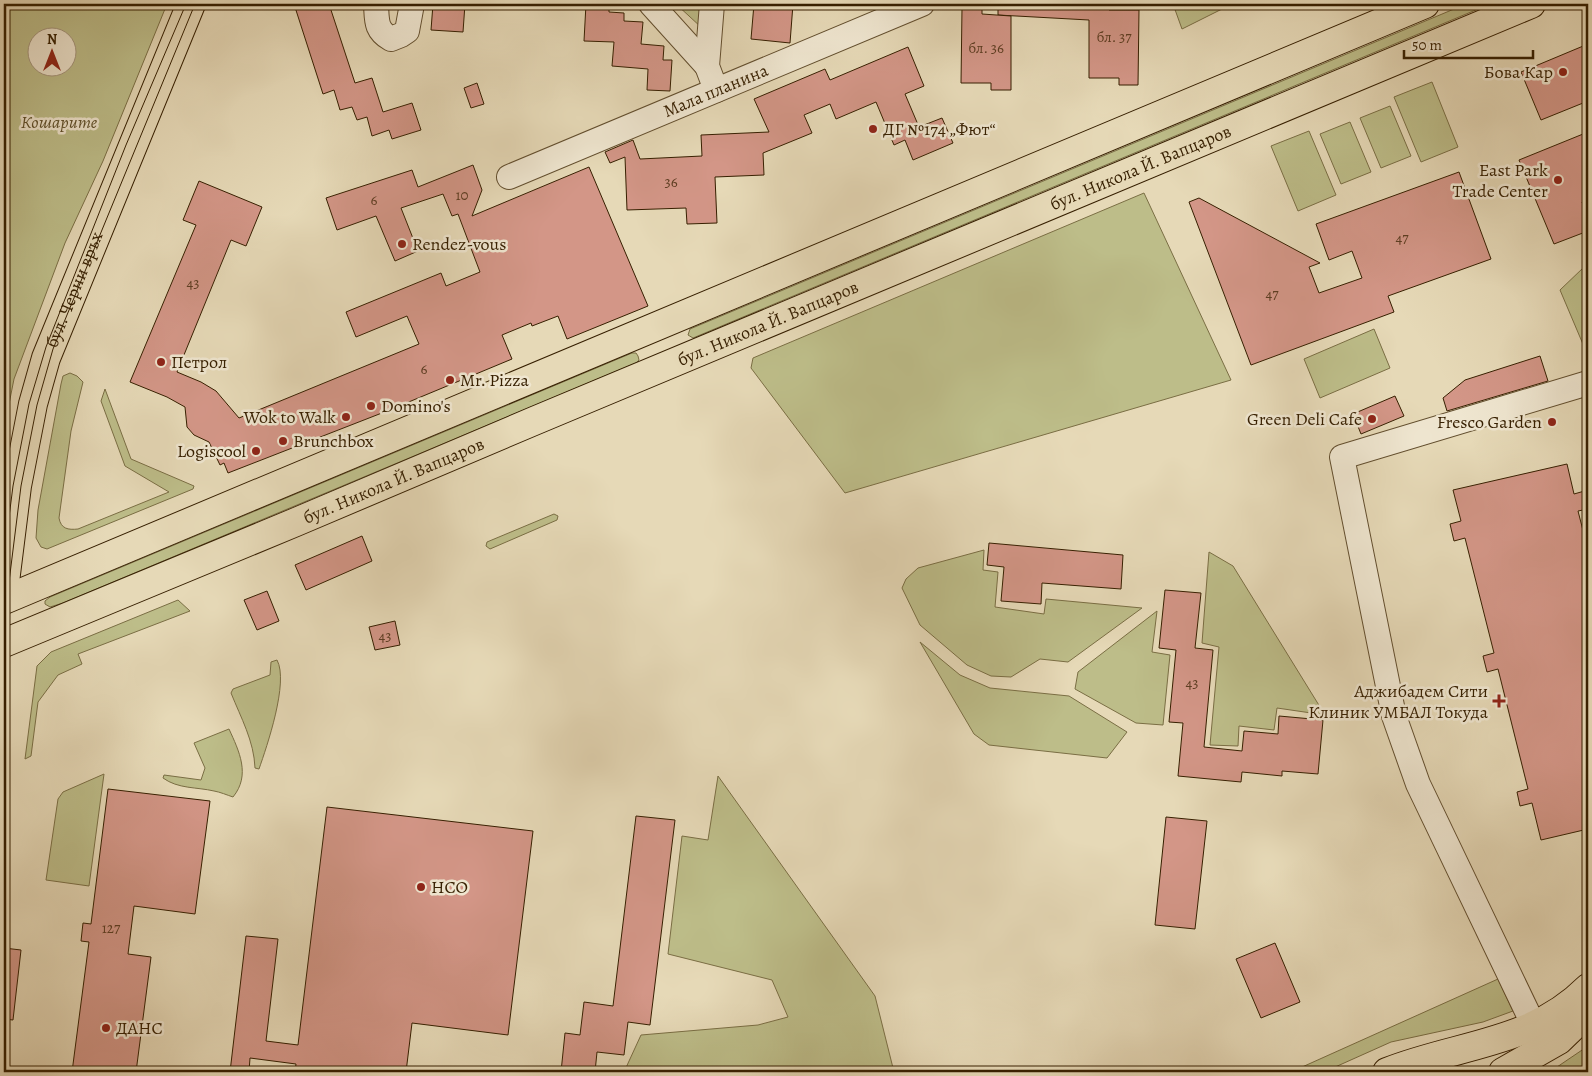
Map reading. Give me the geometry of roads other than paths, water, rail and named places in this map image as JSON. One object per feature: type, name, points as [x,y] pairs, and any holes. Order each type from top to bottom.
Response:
[{"type":"main road","name":"бул. Черни връх","points":[[4,590],[17,486],[33,404],[48,353],[191,4]]},
{"type":"main road","points":[[4,600],[1425,4]]},
{"type":"main road","name":"бул. Никола Й. Вапцаров","points":[[4,643],[1531,4]]},
{"type":"main road","points":[[657,327],[673,364]]},
{"type":"main road","points":[[1387,1072],[1410,1063],[1508,1037],[1534,1026],[1568,1005],[1588,988]]},
{"type":"main road","points":[[1503,1072],[1559,1040],[1588,1012]]},
{"type":"main road","points":[[1470,1048],[1479,1049],[1487,1053],[1492,1061],[1491,1072]]},
{"type":"street","points":[[376,4],[377,24],[382,34],[391,39],[407,31],[412,4]]},
{"type":"street","points":[[651,4],[708,66]]},
{"type":"street","points":[[712,4],[708,66],[716,90]]},
{"type":"street","name":"Мала планина","points":[[509,177],[922,4]]},
{"type":"street","points":[[1534,1026],[1418,784],[1394,716],[1342,458],[1579,386]]},
{"type":"tram line","points":[[4,556],[13,486],[29,404],[46,347],[126,145],[186,4]]},
{"type":"tram line","points":[[4,622],[21,486],[37,405],[53,349],[195,4]]},
{"type":"place","name":"Бова Кар","points":[[1563,72]]},
{"type":"place","name":"ДГ №174 „Фют“","points":[[873,129]]},
{"type":"place","name":"East Park Trade Center","points":[[1558,180]]},
{"type":"place","name":"Rendez-vous","points":[[402,244]]},
{"type":"place","name":"Петрол","points":[[161,362]]},
{"type":"place","name":"Mr. Pizza","points":[[450,380]]},
{"type":"place","name":"Domino's","points":[[371,406]]},
{"type":"place","name":"Wok to Walk","points":[[346,417]]},
{"type":"place","name":"Green Deli Cafe","points":[[1372,419]]},
{"type":"place","name":"Fresco Garden","points":[[1552,422]]},
{"type":"place","name":"Brunchbox","points":[[283,441]]},
{"type":"place","name":"Logiscool","points":[[256,451]]},
{"type":"place","name":"Аджибадем Сити Клиник УМБАЛ Токуда","points":[[1499,701]]},
{"type":"place","name":"НСО","points":[[421,887]]},
{"type":"place","name":"ДАНС","points":[[106,1028]]},
{"type":"park label","name":"Кошарите","points":[[59,122]]}]
